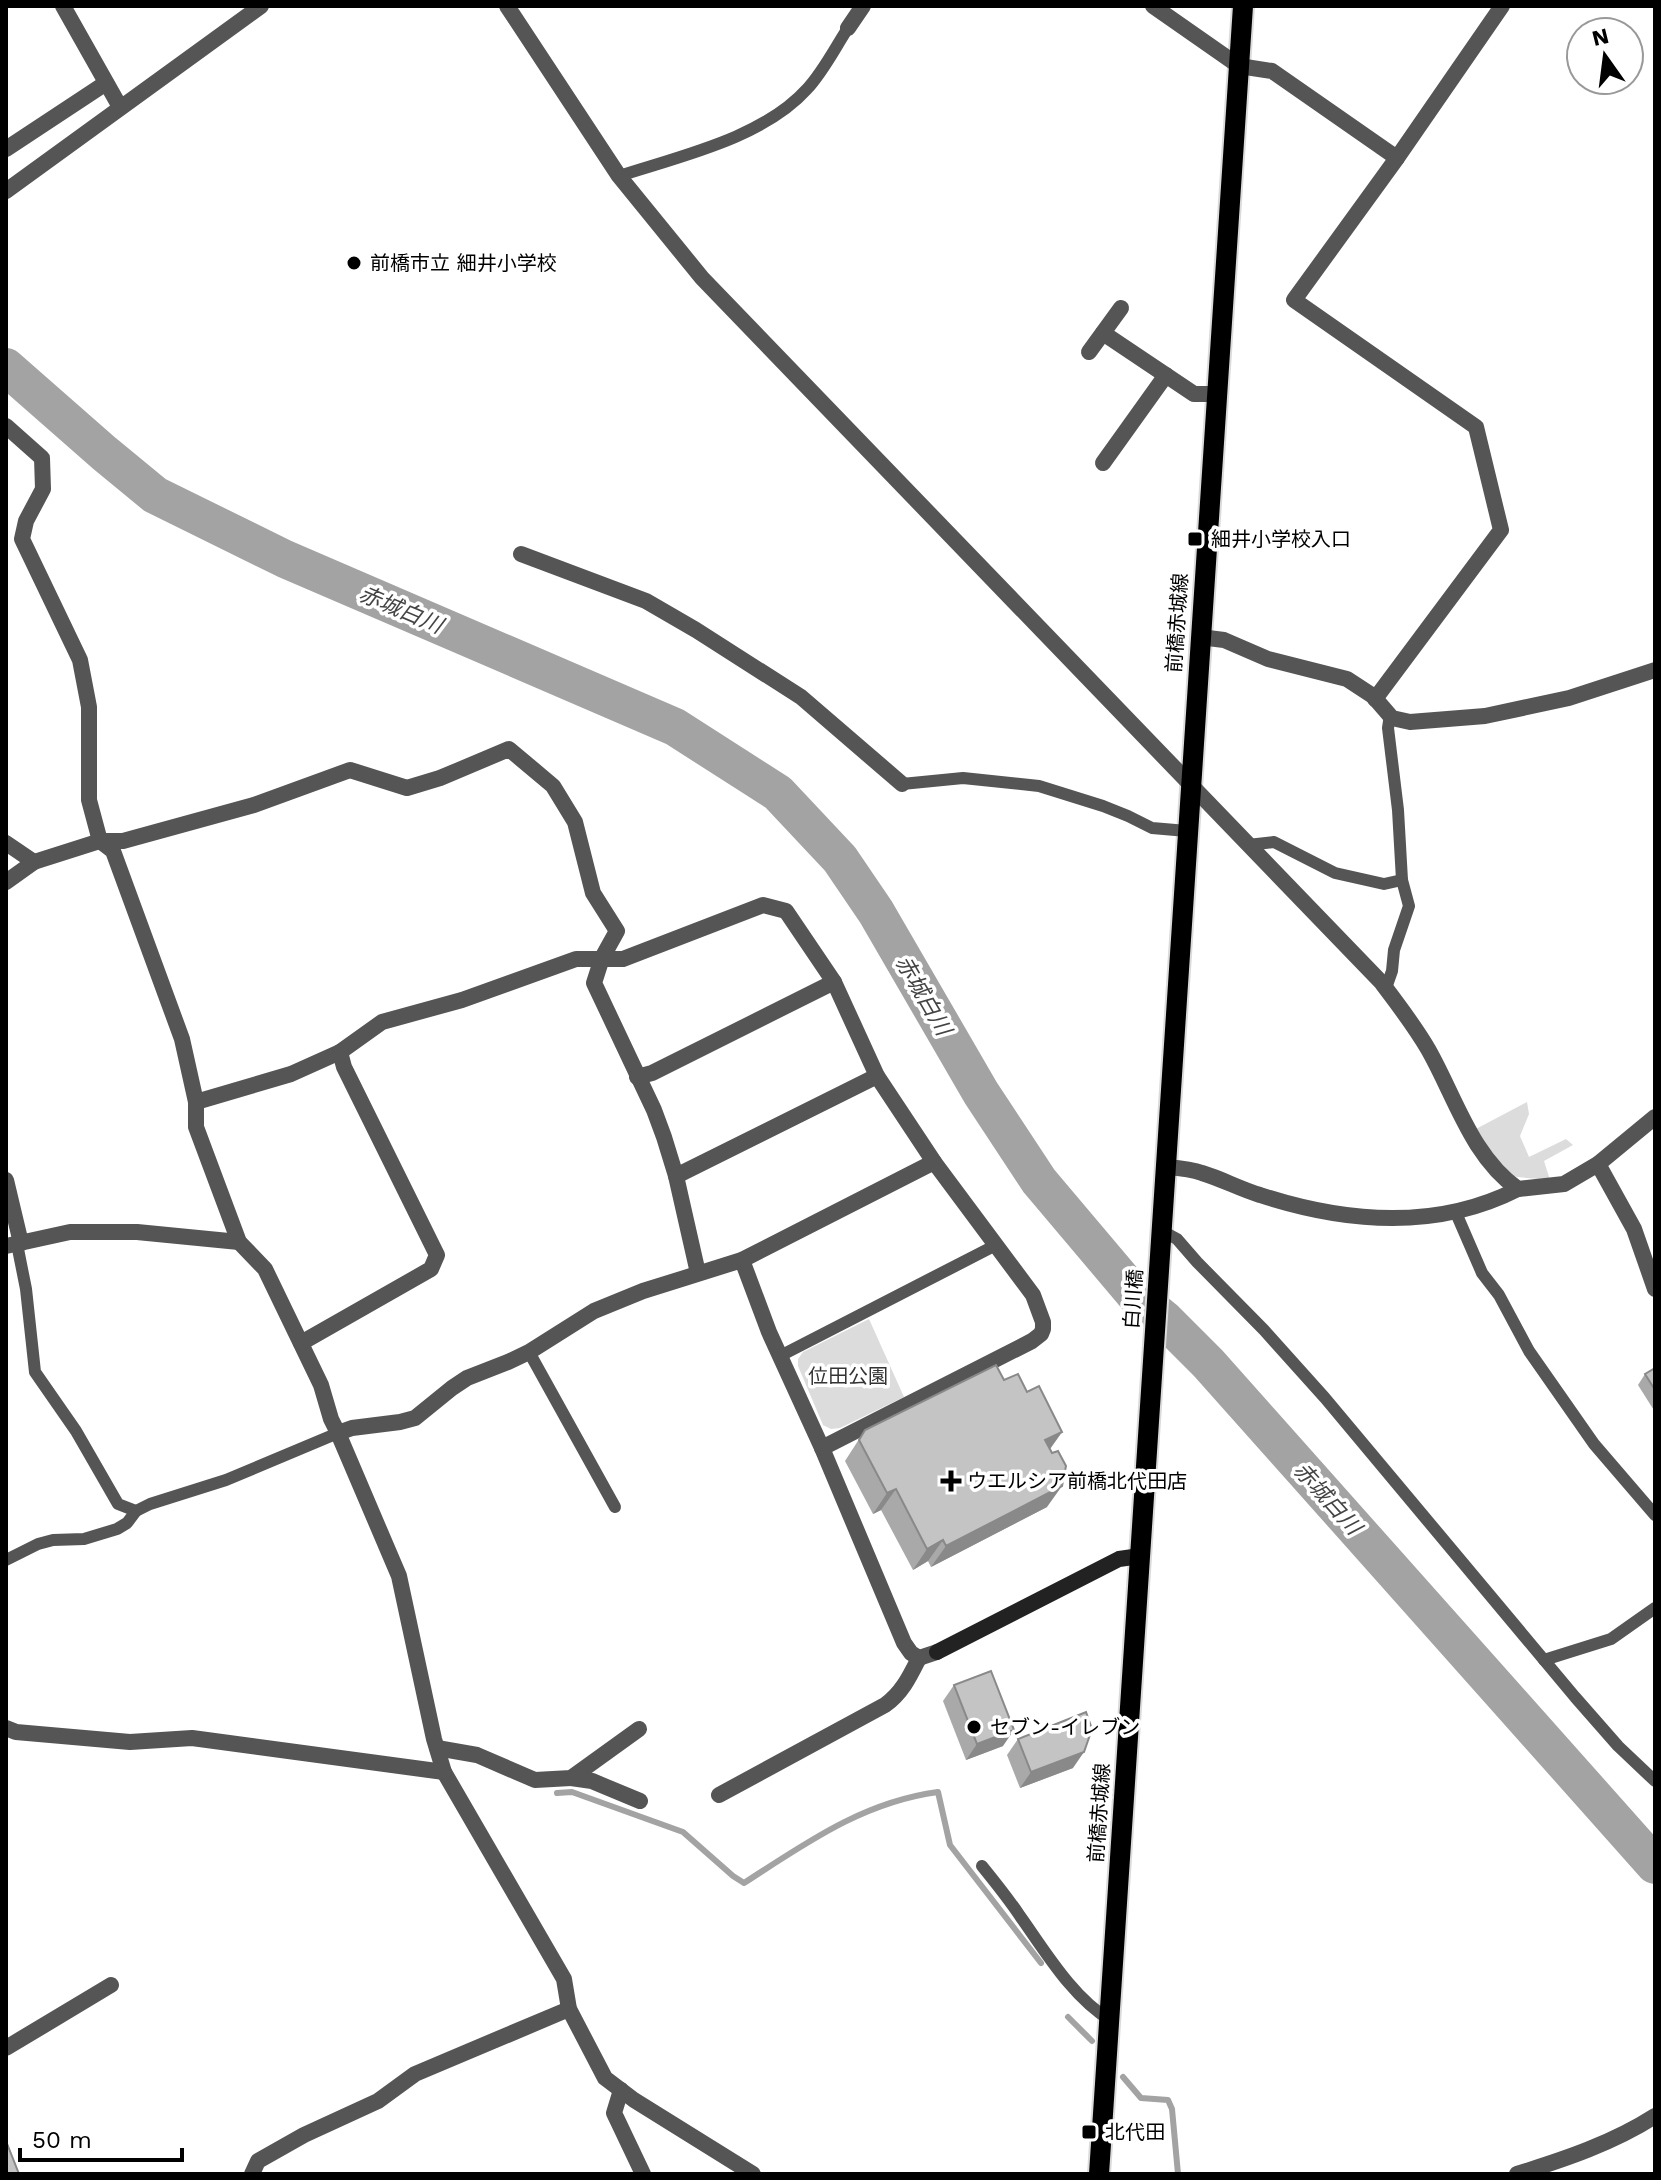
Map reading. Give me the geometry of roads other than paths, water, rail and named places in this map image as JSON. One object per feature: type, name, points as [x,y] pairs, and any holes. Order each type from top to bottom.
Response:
[{"type":"main road","name":"前橋赤城線","points":[[1162,1237],[1243,6]]},
{"type":"main road","name":"白川橋","points":[[1153,1359],[1162,1237]]},
{"type":"main road","name":"前橋赤城線","points":[[1099,2174],[1153,1359]]},
{"type":"street","points":[[63,6],[120,107]]},
{"type":"street","points":[[6,191],[261,6]]},
{"type":"street","points":[[507,6],[619,176],[702,278],[1386,988],[1427,1048],[1464,1124],[1504,1179],[1518,1189]]},
{"type":"street","points":[[848,28],[863,6]]},
{"type":"street","points":[[1153,6],[1239,66],[1272,71],[1397,158]]},
{"type":"street","points":[[1375,699],[1501,530],[1476,427],[1294,300],[1502,6]]},
{"type":"street","points":[[6,149],[106,83]]},
{"type":"street","points":[[1089,352],[1121,308]]},
{"type":"street","points":[[1103,333],[1194,394],[1217,394]]},
{"type":"street","points":[[1103,463],[1166,375]]},
{"type":"street","points":[[6,426],[42,458],[43,489],[26,521],[22,539],[80,660],[89,707],[89,800],[100,841],[113,851],[172,1010],[196,1102],[196,1127],[239,1242],[265,1269],[301,1343],[399,1576],[444,1772],[564,1979],[569,2009],[605,2078],[753,2174]]},
{"type":"street","points":[[6,531],[24,529]]},
{"type":"street","points":[[521,554],[646,601],[696,630],[801,697],[902,784]]},
{"type":"street","points":[[1200,637],[1224,640],[1268,659],[1347,679],[1375,699],[1392,718],[1410,722],[1485,716],[1569,698],[1655,670]]},
{"type":"street","points":[[6,882],[34,862],[100,841],[123,841],[254,805],[350,770],[407,788],[440,778],[509,749],[553,786],[575,822],[593,893],[617,931],[602,958],[594,983],[654,1110],[676,1176],[698,1273]]},
{"type":"street","points":[[6,843],[34,862]]},
{"type":"street","points":[[196,1102],[291,1074],[340,1052],[382,1022],[462,1000],[576,959],[623,959],[763,905],[786,911],[834,982],[877,1076],[934,1162],[1033,1295],[1043,1322],[1041,1334],[1032,1341],[822,1448]]},
{"type":"street","points":[[637,1077],[652,1073],[834,982]]},
{"type":"street","points":[[301,1343],[431,1269],[437,1255],[344,1067],[340,1052]]},
{"type":"street","points":[[676,1176],[877,1076]]},
{"type":"street","points":[[1166,1167],[1199,1171],[1260,1195],[1311,1209],[1358,1218],[1411,1218],[1456,1213],[1518,1189],[1564,1184],[1598,1164],[1655,1117]]},
{"type":"street","points":[[338,1433],[415,1418],[467,1378],[529,1352],[594,1311],[620,1299],[742,1260],[934,1162]]},
{"type":"street","points":[[1598,1164],[1634,1229],[1655,1289]]},
{"type":"street","points":[[6,1180],[15,1244],[70,1232],[137,1232],[239,1242]]},
{"type":"street","points":[[742,1260],[769,1332],[822,1448],[904,1643],[919,1658]]},
{"type":"street","points":[[719,1795],[885,1705],[900,1692],[919,1658],[937,1652],[1119,1559],[1140,1556]]},
{"type":"street","points":[[6,1728],[16,1732],[130,1742],[192,1738],[444,1772]]},
{"type":"street","points":[[571,1778],[639,1729]]},
{"type":"street","points":[[437,1748],[477,1755],[535,1780],[571,1778],[592,1781],[640,1801]]},
{"type":"street","points":[[6,2048],[111,1985]]},
{"type":"street","points":[[252,2174],[258,2161],[304,2135],[378,2101],[415,2074],[569,2009]]},
{"type":"street","points":[[621,2090],[614,2113],[643,2174]]},
{"type":"street","points":[[1517,2174],[1626,2135],[1655,2116]]},
{"type":"lane","points":[[619,176],[744,134],[779,115],[808,89],[848,28]]},
{"type":"lane","points":[[1386,988],[1394,950],[1409,906],[1402,880],[1398,810],[1388,728],[1390,715]]},
{"type":"lane","points":[[902,784],[963,778],[1039,786],[1103,806],[1152,828],[1187,831]]},
{"type":"lane","points":[[1248,845],[1274,842],[1335,873],[1384,884],[1402,880]]},
{"type":"lane","points":[[1456,1213],[1482,1273],[1499,1295],[1529,1351],[1594,1444],[1655,1515]]},
{"type":"lane","points":[[1162,1237],[1177,1239],[1264,1330],[1428,1519],[1618,1746],[1655,1781]]},
{"type":"lane","points":[[15,1244],[26,1289],[35,1372],[76,1431],[118,1504],[136,1511]]},
{"type":"lane","points":[[780,1356],[996,1245]]},
{"type":"lane","points":[[529,1352],[615,1507]]},
{"type":"lane","points":[[6,1560],[38,1544],[84,1539],[117,1529],[127,1523],[136,1511],[150,1504],[226,1480],[338,1433]]},
{"type":"lane","points":[[1544,1660],[1611,1639],[1655,1608]]},
{"type":"lane","points":[[982,1866],[1045,1954],[1095,2011],[1110,2020]]},
{"type":"waterway","name":"赤城白川","points":[[6,367],[155,495],[285,559],[675,727],[778,793],[840,859],[876,912],[981,1093],[1039,1181],[1137,1297],[1208,1363],[1655,1865]]},
{"type":"waterway","points":[[557,1793],[572,1792],[683,1832],[744,1883],[836,1826],[885,1805],[938,1792],[950,1845],[1041,1963]]},
{"type":"waterway","points":[[1068,2017],[1092,2041]]},
{"type":"waterway","points":[[1123,2077],[1141,2098],[1168,2100],[1172,2109],[1178,2174]]},
{"type":"place","name":"前橋市立 細井小学校","points":[[354,263]]},
{"type":"place","name":"細井小学校入口","points":[[1195,539]]},
{"type":"place","name":"ウエルシア前橋北代田店","points":[[951,1481]]},
{"type":"place","name":"セブン-イレブン","points":[[974,1727]]},
{"type":"place","name":"北代田","points":[[1089,2132]]},
{"type":"park label","name":"位田公園","points":[[848,1376]]}]
